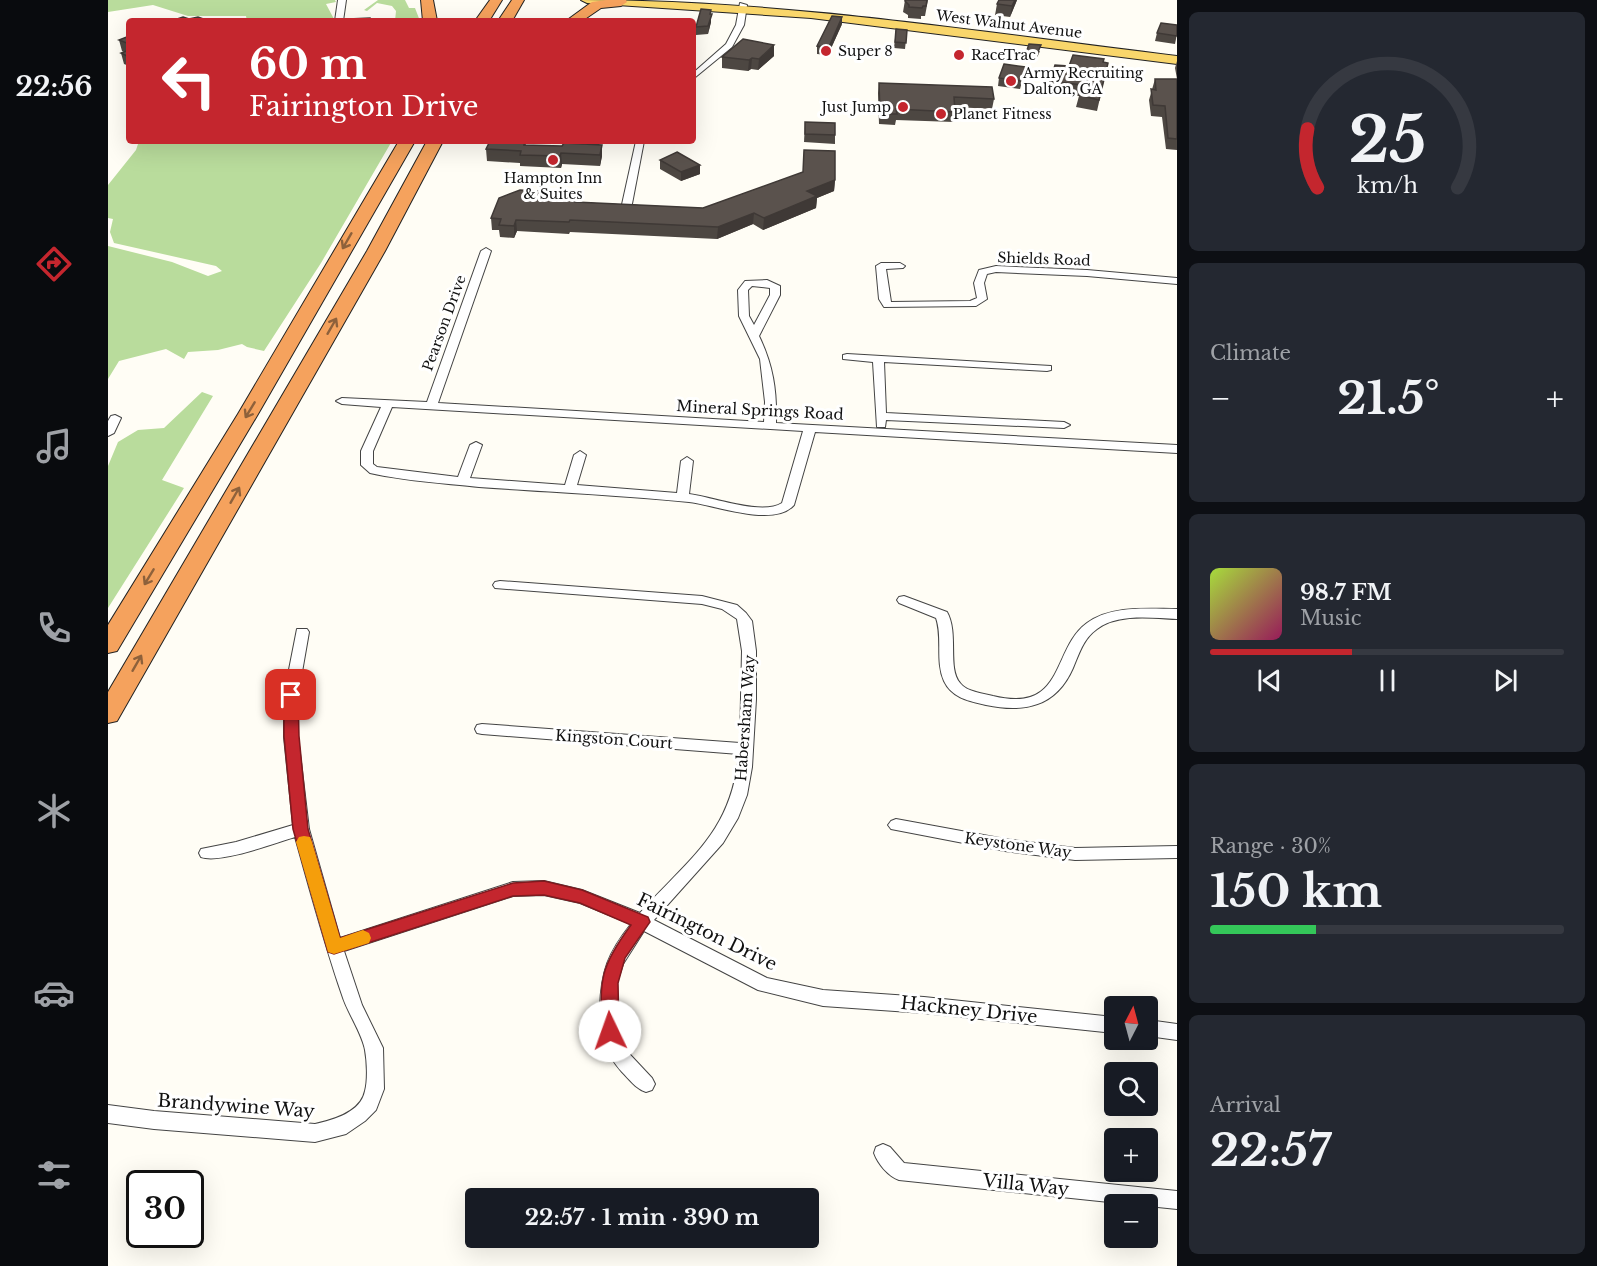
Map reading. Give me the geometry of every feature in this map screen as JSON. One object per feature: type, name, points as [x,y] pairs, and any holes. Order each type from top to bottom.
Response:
[{"type":"highway","points":[[427,0],[430,18]]},
{"type":"highway","points":[[484,18],[496,0]]},
{"type":"highway","points":[[507,18],[518,0]]},
{"type":"highway","points":[[576,18],[592,2],[621,2]]},
{"type":"highway","points":[[376,190],[396,144]]},
{"type":"highway","points":[[108,645],[277,366],[376,190],[405,144]]},
{"type":"highway","points":[[108,714],[376,250],[433,144]]},
{"type":"main road","name":"West Walnut Avenue","points":[[663,0],[928,26],[1177,58]]},
{"type":"main road","name":"West Walnut Avenue","points":[[621,2],[742,8]]},
{"type":"street","points":[[339,18],[342,0]]},
{"type":"street","points":[[696,74],[729,45],[740,25],[742,8]]},
{"type":"street","points":[[626,209],[639,144]]},
{"type":"street","name":"Pearson Drive","points":[[431,406],[486,251]]},
{"type":"street","name":"Shields Road","points":[[900,266],[881,266],[884,299],[888,304],[972,304],[982,299],[979,284],[983,272],[996,269],[1087,273],[1177,281]]},
{"type":"street","points":[[753,337],[775,295],[775,286],[767,283],[749,283],[742,290],[744,316],[753,337],[765,359],[771,402],[770,425]]},
{"type":"street","points":[[847,357],[1047,368]]},
{"type":"street","points":[[878,358],[882,432]]},
{"type":"street","name":"Mineral Springs Road","points":[[342,400],[1177,449]]},
{"type":"street","points":[[388,403],[367,451],[367,465],[374,470],[463,480],[682,498],[761,511],[785,510],[792,496],[810,428]]},
{"type":"street","points":[[881,416],[1064,425]]},
{"type":"street","points":[[108,433],[115,418]]},
{"type":"street","points":[[1016,423],[1017,440]]},
{"type":"street","points":[[463,480],[476,445]]},
{"type":"street","points":[[570,489],[580,455]]},
{"type":"street","points":[[682,498],[687,461]]},
{"type":"street","name":"Habersham Way","points":[[500,585],[702,600],[722,604],[738,612],[745,621],[751,641],[746,749],[743,779],[738,797],[718,839],[642,922],[618,955],[609,983],[612,1043],[619,1056],[645,1084]]},
{"type":"street","points":[[904,600],[932,609],[942,615],[947,632],[948,672],[954,687],[969,695],[998,703],[1019,703],[1037,699],[1052,692],[1077,645],[1090,627],[1111,617],[1177,614]]},
{"type":"street","name":"Brandywine Way","points":[[108,1114],[315,1133],[339,1128],[359,1115],[370,1104],[375,1089],[374,1048],[354,1006],[334,947],[301,829],[291,736],[291,695],[302,632]]},
{"type":"street","name":"Kingston Court","points":[[482,729],[746,749]]},
{"type":"street","name":"Keystone Way","points":[[897,825],[1005,845],[1075,854],[1177,852]]},
{"type":"street","points":[[207,853],[236,848],[301,829]]},
{"type":"street","name":"Fairington Drive","points":[[334,947],[513,889],[544,888],[582,897],[642,922],[764,985],[823,998]]},
{"type":"street","name":"Hackney Drive","points":[[823,998],[924,1005],[1104,1024]]},
{"type":"street","points":[[1158,1029],[1177,1032]]},
{"type":"street","name":"Villa Way","points":[[884,1154],[899,1171],[916,1174],[1177,1200]]},
{"type":"green space","points":[[108,0],[335,0],[336,2],[326,4],[333,18],[188,16],[153,5],[108,12]]},
{"type":"green space","points":[[378,0],[405,0],[409,8],[415,8],[419,18],[395,18],[396,11],[392,6],[377,3],[367,11],[364,10]]},
{"type":"green space","points":[[138,144],[390,144],[321,263],[264,351],[242,344],[218,350],[188,352],[184,359],[166,349],[119,361],[108,379],[108,246],[172,262],[208,276],[222,271],[216,266],[114,243],[110,232],[113,219],[108,218],[108,185],[136,150]]},
{"type":"green space","points":[[202,392],[213,396],[162,480],[184,488],[108,608],[108,466],[118,442],[138,430],[164,428]]},
{"type":"building","points":[[905,0],[927,0],[926,6],[922,8],[909,7]]},
{"type":"building","points":[[999,0],[1015,0],[1012,6],[997,4]]},
{"type":"building","points":[[701,9],[711,10],[710,14],[712,14],[708,26],[696,27]]},
{"type":"building","points":[[832,16],[842,17],[829,47],[817,46]]},
{"type":"building","points":[[1161,23],[1177,25],[1177,36],[1157,33]]},
{"type":"building","points":[[896,29],[907,30],[906,43],[895,42]]},
{"type":"building","points":[[743,39],[774,45],[759,59],[722,57]]},
{"type":"building","points":[[1029,44],[1041,45],[1037,54],[1026,53]]},
{"type":"building","points":[[1073,55],[1104,59],[1103,62],[1108,63],[1099,100],[1079,95],[1082,85],[1050,81],[1055,65],[1069,66]]},
{"type":"building","points":[[1004,64],[1025,67],[1022,81],[999,78]]},
{"type":"building","points":[[1155,79],[1177,79],[1177,139],[1168,138],[1165,106],[1153,105],[1151,89],[1156,90]]},
{"type":"building","points":[[879,83],[992,87],[994,99],[954,97],[955,112],[896,109],[897,114],[880,114]]},
{"type":"building","points":[[805,122],[835,123],[835,135],[805,134]]},
{"type":"building","points":[[488,144],[602,145],[600,155],[561,153],[560,156],[520,155],[521,151],[486,149]]},
{"type":"building","points":[[804,150],[835,151],[835,180],[807,191],[817,196],[764,218],[754,213],[718,227],[570,220],[569,222],[516,220],[514,226],[499,225],[501,219],[491,218],[499,198],[520,190],[559,192],[575,202],[703,208],[803,172]]},
{"type":"building","points":[[677,152],[700,165],[681,172],[660,160]]},
{"type":"slow traffic","points":[[304,842],[334,947],[363,938]]},
{"type":"place","name":"Super 8","points":[[826,51]]},
{"type":"place","name":"RaceTrac","points":[[959,55]]},
{"type":"place","name":"Army Recruiting Dalton, GA","points":[[1011,81]]},
{"type":"place","name":"Just Jump","points":[[903,107]]},
{"type":"place","name":"Planet Fitness","points":[[941,114]]},
{"type":"place","name":"Hampton Inn & Suites","points":[[553,160]]},
{"type":"route","points":[[291,695],[291,736],[301,829],[334,947],[513,889],[544,888],[582,897],[642,922],[618,955],[609,983],[610,1031]]}]
